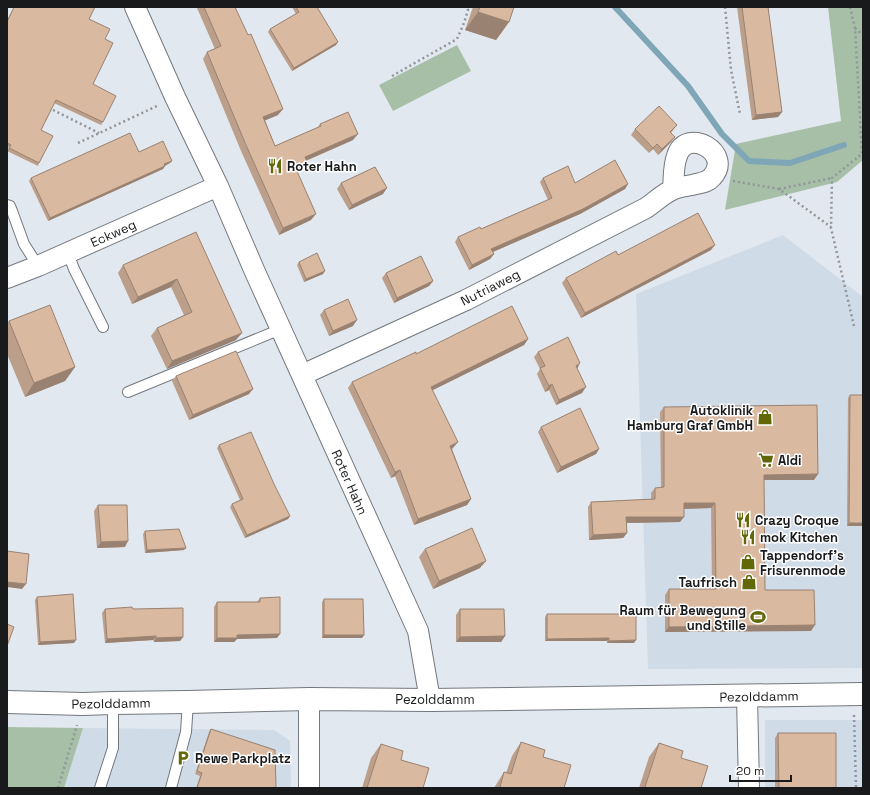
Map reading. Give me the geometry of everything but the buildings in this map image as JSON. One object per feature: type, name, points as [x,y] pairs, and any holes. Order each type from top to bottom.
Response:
[{"type":"street","name":"Roter Hahn","points":[[134,7],[218,186],[418,631],[430,700]]},
{"type":"street","points":[[674,189],[676,156],[683,147],[688,144],[700,143],[711,148],[716,157],[717,163],[712,177]]},
{"type":"street","name":"Nutriaweg","points":[[302,375],[466,300],[646,208],[674,189],[707,181],[712,177]]},
{"type":"street","name":"Eckweg","points":[[7,278],[68,253],[218,186]]},
{"type":"street","name":"Pezolddamm","points":[[7,702],[83,704],[309,699],[430,700],[858,694]]},
{"type":"street","points":[[747,696],[749,788]]},
{"type":"street","points":[[309,699],[309,788]]},
{"type":"lane","points":[[7,205],[10,206],[24,244],[38,266]]},
{"type":"lane","points":[[68,253],[74,269],[103,327]]},
{"type":"lane","points":[[128,392],[281,329]]},
{"type":"lane","points":[[171,788],[186,732],[188,702]]},
{"type":"lane","points":[[100,788],[113,748],[113,703]]},
{"type":"path","points":[[392,76],[457,39],[464,23],[468,10],[467,7]]},
{"type":"path","points":[[725,7],[731,70],[740,114]]},
{"type":"path","points":[[712,177],[779,189],[832,178],[862,153],[856,28],[850,7]]},
{"type":"path","points":[[856,28],[863,35]]},
{"type":"path","points":[[78,143],[175,97]]},
{"type":"path","points":[[54,110],[99,133]]},
{"type":"path","points":[[832,178],[831,228],[854,326]]},
{"type":"path","points":[[779,189],[831,228]]},
{"type":"path","points":[[856,788],[858,694]]},
{"type":"path","points":[[58,788],[83,704]]},
{"type":"shaded area","points":[[783,235],[863,297],[863,668],[648,669],[636,294]]},
{"type":"shaded area","points":[[765,720],[863,720],[863,788],[765,788]]},
{"type":"shaded area","points":[[83,728],[274,730],[290,741],[291,788],[64,788]]},
{"type":"green space","points":[[828,7],[863,7],[863,160],[837,182],[725,210],[736,144],[841,121]]},
{"type":"green space","points":[[457,45],[471,71],[393,111],[379,85]]},
{"type":"green space","points":[[7,727],[83,728],[64,788],[7,788]]},
{"type":"waterway","points":[[615,7],[688,86],[722,134],[749,161],[790,163],[844,145]]},
{"type":"place","name":"Roter Hahn","points":[[275,166]]},
{"type":"place","name":"Autoklinik Hamburg Graf GmbH","points":[[765,417]]},
{"type":"place","name":"Aldi","points":[[766,460]]},
{"type":"place","name":"Crazy Croque","points":[[743,520]]},
{"type":"place","name":"mok Kitchen","points":[[748,537]]},
{"type":"place","name":"Tappendorf’s Frisurenmode","points":[[748,562]]},
{"type":"place","name":"Taufrisch","points":[[749,582]]},
{"type":"place","name":"Raum für Bewegung und Stille","points":[[758,617]]},
{"type":"place","name":"Rewe Parkplatz","points":[[183,758]]}]
